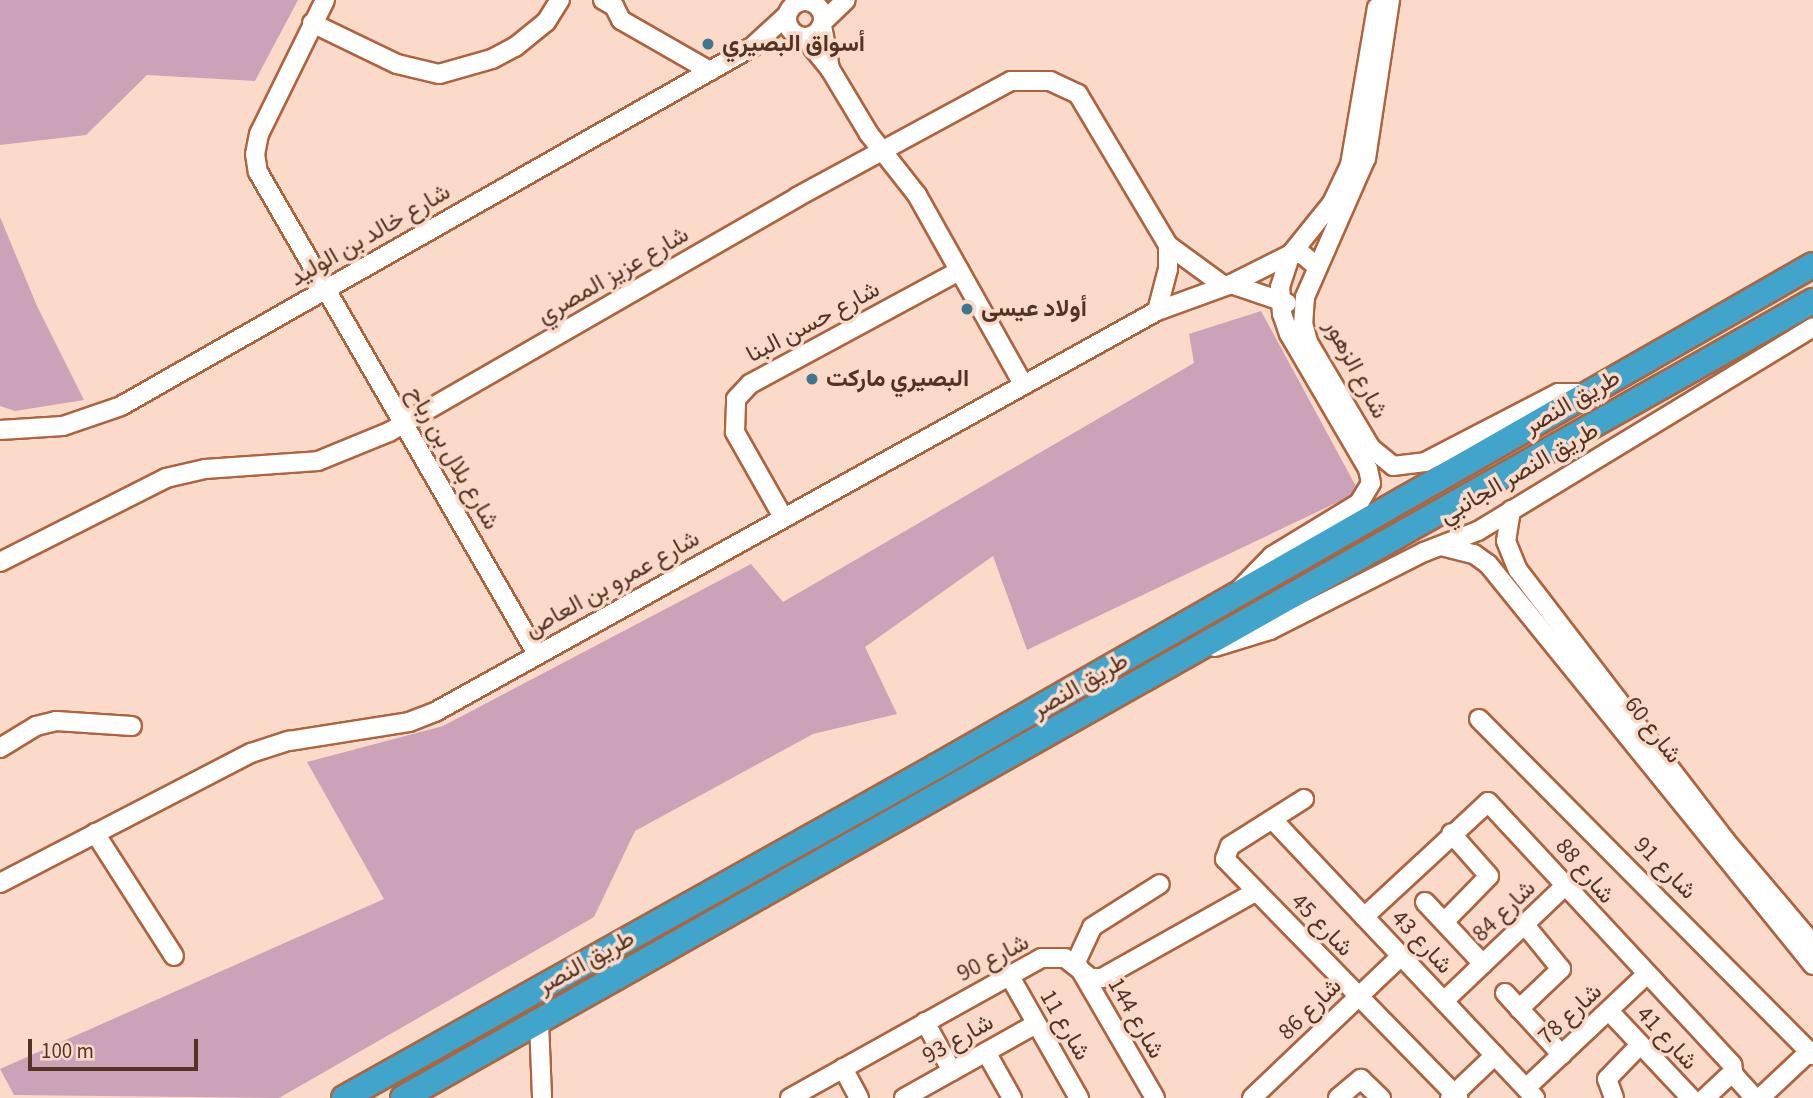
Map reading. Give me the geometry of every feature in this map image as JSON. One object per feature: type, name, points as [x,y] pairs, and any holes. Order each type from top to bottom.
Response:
[{"type":"highway","name":"طريق النصر","points":[[344,1098],[829,826],[1813,265]]},
{"type":"highway","name":"طريق النصر","points":[[403,1098],[1198,652],[1774,336],[1813,302]]},
{"type":"highway","points":[[829,826],[829,844],[842,853]]},
{"type":"highway","points":[[800,842],[813,852],[813,869]]},
{"type":"street","name":"شارع بلال بن رباح","points":[[324,0],[260,134],[255,154],[263,182],[405,422],[537,654]]},
{"type":"street","points":[[312,23],[397,64],[439,74],[492,59],[515,47],[546,22],[560,0]]},
{"type":"street","points":[[603,0],[614,6],[621,20],[710,71]]},
{"type":"street","points":[[823,23],[846,0]]},
{"type":"street","name":"شارع الزهور","points":[[1237,593],[1272,556],[1359,503],[1371,483],[1368,469],[1289,334],[1280,301],[1280,280],[1291,254],[1332,203],[1350,165],[1378,0]]},
{"type":"street","name":"شارع الزهور","points":[[1390,0],[1366,158],[1315,265],[1303,304],[1304,332],[1313,352],[1371,448],[1393,466],[1425,463],[1558,393],[1590,393]]},
{"type":"street","points":[[830,69],[820,7],[800,4],[789,27],[801,36],[830,69],[882,151],[917,195],[1023,384]]},
{"type":"street","name":"شارع خالد بن الوليد","points":[[0,430],[63,426],[121,406],[752,47],[800,4]]},
{"type":"street","name":"شارع خالد بن الوليد","points":[[752,47],[801,36],[823,23]]},
{"type":"street","name":"شارع عزيز المصري","points":[[0,562],[166,478],[205,469],[318,461],[405,422],[882,151],[1011,81],[1063,84],[1091,112],[1168,245],[1228,285]]},
{"type":"street","points":[[1157,311],[1166,279],[1168,245]]},
{"type":"street","points":[[1291,254],[1303,254],[1315,265]]},
{"type":"street","name":"شارع عمرو بن العاص","points":[[0,883],[251,753],[289,741],[409,722],[1157,311],[1228,285],[1291,254]]},
{"type":"street","name":"شارع حسن البنا","points":[[783,517],[734,432],[736,399],[750,384],[959,271]]},
{"type":"street","points":[[1228,285],[1280,301],[1303,304]]},
{"type":"street","name":"طريق النصر الجانبي","points":[[1198,652],[1270,630],[1441,547],[1511,510],[1774,336],[1813,327]]},
{"type":"street","name":"شارع 60","points":[[1511,510],[1506,525],[1510,556],[1567,649]]},
{"type":"street","name":"شارع 60","points":[[1441,547],[1474,554],[1488,564],[1567,649],[1747,876],[1813,965]]},
{"type":"street","name":"شارع 91","points":[[1479,719],[1812,1053]]},
{"type":"street","points":[[0,748],[36,726],[56,721],[132,726]]},
{"type":"street","name":"شارع 45","points":[[1304,799],[1225,852],[1227,863],[1454,1097]]},
{"type":"street","name":"شارع 88","points":[[1364,917],[1488,802],[1566,884],[1570,895],[1731,1065],[1733,1072],[1757,1098]]},
{"type":"street","name":"شارع 43","points":[[1273,820],[1531,1093]]},
{"type":"street","points":[[95,833],[174,956]]},
{"type":"street","points":[[1444,922],[1489,876],[1451,834]]},
{"type":"street","name":"شارع 60","points":[[1747,876],[1813,944]]},
{"type":"street","points":[[1076,962],[1092,927],[1160,884]]},
{"type":"street","name":"شارع 84","points":[[1444,1001],[1566,884]]},
{"type":"street","name":"شارع 90","points":[[790,1098],[1042,958],[1076,962],[1091,978],[1102,978],[1255,892]]},
{"type":"street","points":[[1425,902],[1483,964]]},
{"type":"street","points":[[1520,1009],[1561,969],[1525,925]]},
{"type":"street","name":"شارع 86","points":[[1252,1098],[1401,956]]},
{"type":"street","name":"شارع 144","points":[[1076,962],[1155,1098]]},
{"type":"street","name":"شارع 11","points":[[1009,975],[1079,1098]]},
{"type":"street","name":"شارع 78","points":[[1531,1093],[1562,1055],[1646,975]]},
{"type":"street","points":[[1505,993],[1562,1055]]},
{"type":"street","name":"شارع 41","points":[[1609,1011],[1690,1098]]},
{"type":"street","points":[[539,1022],[542,1098]]},
{"type":"street","points":[[925,1022],[952,1071]]},
{"type":"street","name":"شارع 93","points":[[904,1098],[1036,1024]]},
{"type":"street","points":[[1614,1098],[1607,1079],[1640,1045]]},
{"type":"street","points":[[986,1052],[1010,1097]]},
{"type":"street","points":[[1757,1098],[1812,1053]]},
{"type":"street","points":[[1454,1097],[1495,1055]]},
{"type":"street","points":[[843,1068],[859,1098]]},
{"type":"street","points":[[1705,1098],[1733,1072]]},
{"type":"street","points":[[1338,1098],[1361,1079],[1381,1098]]},
{"type":"shaded area","points":[[0,0],[298,0],[255,81],[147,75],[86,135],[0,145]]},
{"type":"shaded area","points":[[0,217],[37,306],[84,400],[15,411],[0,406]]},
{"type":"shaded area","points":[[1261,311],[1359,492],[1027,650],[993,556],[865,647],[897,714],[813,734],[635,831],[594,917],[279,1098],[14,1095],[0,1069],[384,899],[307,762],[443,726],[751,564],[783,602],[1194,363],[1189,334]]},
{"type":"place","name":"أسواق البصيري","points":[[708,44]]},
{"type":"place","name":"أولاد عيسى","points":[[967,309]]},
{"type":"place","name":"البصيري ماركت","points":[[812,379]]}]
